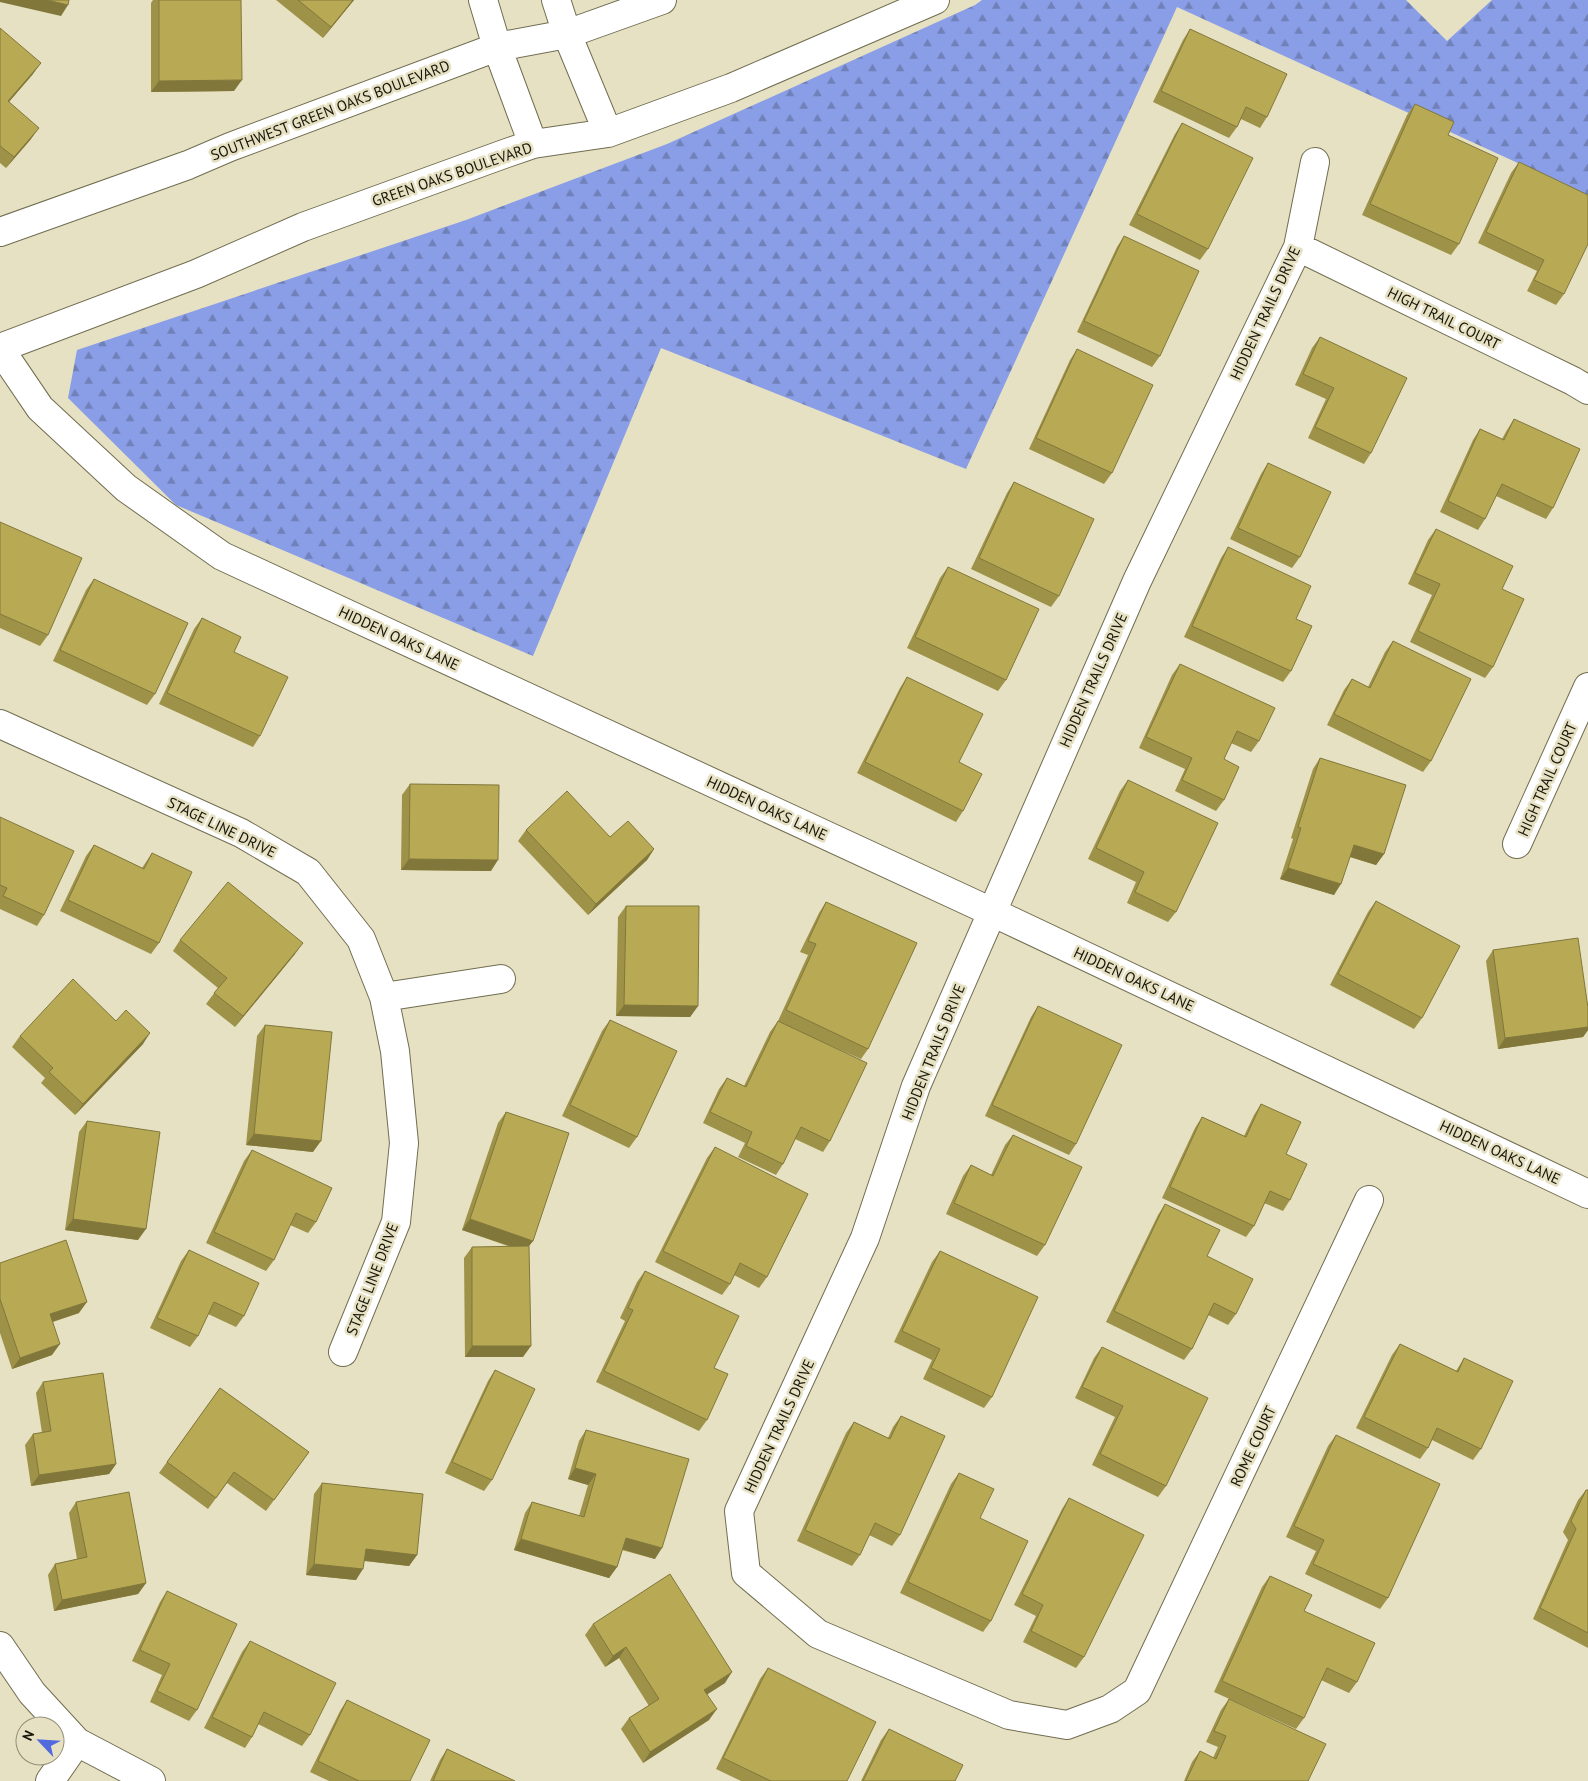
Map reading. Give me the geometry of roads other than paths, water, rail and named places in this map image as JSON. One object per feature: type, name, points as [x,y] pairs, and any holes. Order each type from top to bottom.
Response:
[{"type":"street","points":[[483,0],[497,47],[533,144]]},
{"type":"street","points":[[556,0],[608,134]]},
{"type":"street","name":"SOUTHWEST GREEN OAKS BOULEVARD","points":[[0,232],[188,165],[497,47],[568,34],[662,0]]},
{"type":"street","name":"GREEN OAKS BOULEVARD","points":[[0,349],[196,274],[303,227],[533,144],[608,134],[731,88],[935,0]]},
{"type":"street","name":"HIDDEN TRAILS DRIVE","points":[[1137,1691],[1110,1709],[1067,1725],[1009,1715],[818,1634],[746,1573],[739,1511],[865,1238],[916,1086],[1137,581],[1298,247],[1314,162]]},
{"type":"street","name":"HIGH TRAIL COURT","points":[[1298,247],[1588,390]]},
{"type":"street","name":"HIDDEN OAKS LANE","points":[[0,349],[40,408],[126,488],[222,556],[992,912],[1588,1194]]},
{"type":"street","name":"HIGH TRAIL COURT","points":[[1518,844],[1588,687]]},
{"type":"street","name":"STAGE LINE DRIVE","points":[[0,724],[241,833],[308,872],[361,939],[384,997],[395,1051],[404,1143],[396,1222],[343,1352]]},
{"type":"street","points":[[384,997],[502,979]]},
{"type":"street","name":"ROME COURT","points":[[1137,1691],[1369,1200]]},
{"type":"street","points":[[0,1646],[32,1694],[77,1742],[152,1781]]},
{"type":"street","points":[[50,1781],[77,1742]]}]
